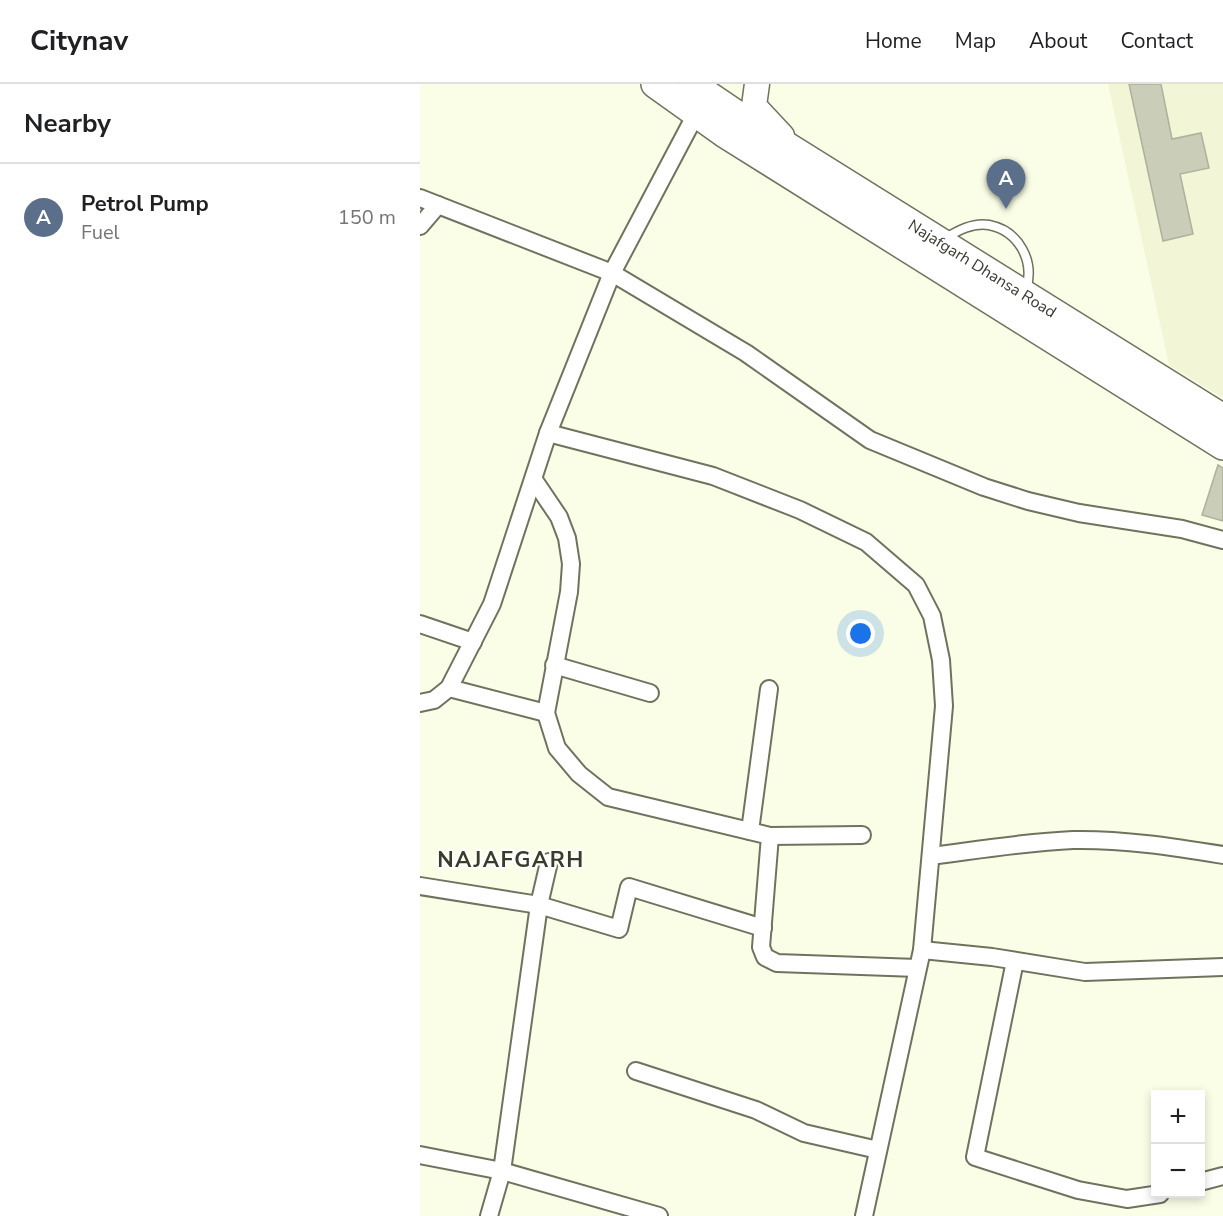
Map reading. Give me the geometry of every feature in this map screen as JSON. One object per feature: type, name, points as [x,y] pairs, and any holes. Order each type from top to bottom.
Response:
[{"type":"main road","points":[[655,84],[702,94],[725,134],[1223,446]]},
{"type":"main road","points":[[757,84],[754,106],[806,158]]},
{"type":"main road","name":"Najafgarh Dhansa Road","points":[[702,94],[941,240],[1223,418]]},
{"type":"street","points":[[420,704],[434,700],[449,688],[492,604],[548,434],[612,273],[702,94]]},
{"type":"street","points":[[420,198],[612,273],[746,353],[870,440],[984,487],[1028,501],[1079,513],[1182,529],[1223,540]]},
{"type":"street","points":[[420,226],[438,206]]},
{"type":"street","points":[[548,434],[713,476],[800,510],[866,542],[916,585],[932,616],[941,660],[944,706],[922,950],[864,1216]]},
{"type":"street","points":[[534,480],[559,517],[567,538],[571,564],[569,592],[546,713],[557,748],[579,774],[608,797],[770,836],[862,835]]},
{"type":"street","points":[[420,624],[473,642]]},
{"type":"street","points":[[554,665],[650,693]]},
{"type":"street","points":[[449,688],[546,713]]},
{"type":"street","points":[[750,831],[769,688]]},
{"type":"street","points":[[770,836],[761,947],[765,957],[777,963],[917,968]]},
{"type":"street","points":[[931,856],[1036,842],[1073,840],[1105,840],[1223,855]]},
{"type":"street","points":[[489,1216],[502,1171],[539,905],[549,862]]},
{"type":"street","points":[[420,886],[539,905],[620,929],[628,887],[763,928]]},
{"type":"street","points":[[922,950],[1085,972],[1223,967]]},
{"type":"street","points":[[1015,961],[975,1157],[1078,1190],[1127,1199],[1151,1195]]},
{"type":"street","points":[[636,1071],[756,1110],[804,1133],[878,1150]]},
{"type":"street","points":[[420,1155],[502,1171],[659,1216]]},
{"type":"street","points":[[1205,1181],[1223,1176]]},
{"type":"lane","points":[[941,240],[962,228],[987,225],[1011,233],[1023,247],[1028,262],[1029,281],[1025,294]]},
{"type":"shaded area","points":[[1108,84],[1223,84],[1223,398],[1169,365]]},
{"type":"building","points":[[1129,84],[1161,84],[1172,139],[1201,133],[1209,168],[1180,174],[1193,234],[1163,241]]},
{"type":"building","points":[[1218,465],[1223,468],[1223,521],[1202,515]]},
{"type":"place","name":"Petrol Pump","points":[[1006,209]]},
{"type":"district","name":"NAJAFGARH","points":[[511,859]]}]
